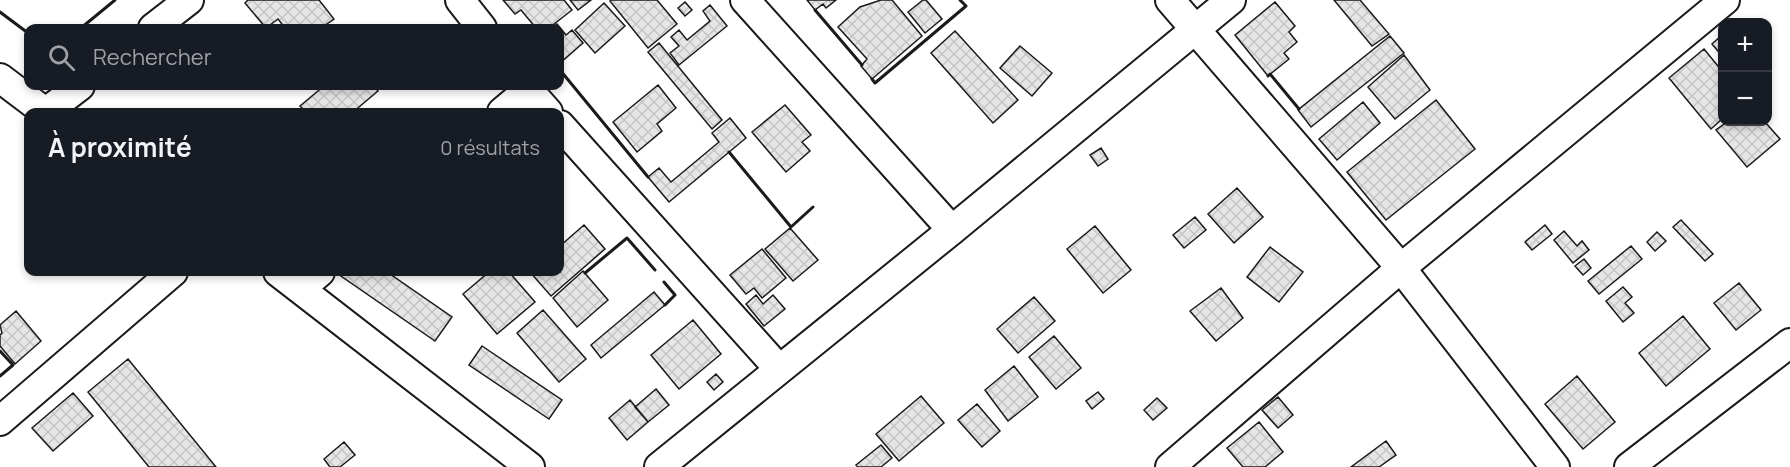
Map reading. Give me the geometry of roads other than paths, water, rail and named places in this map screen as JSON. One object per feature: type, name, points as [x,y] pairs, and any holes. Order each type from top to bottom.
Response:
[{"type":"street","points":[[158,24],[189,0]]},
{"type":"street","points":[[460,0],[479,24]]},
{"type":"street","points":[[745,0],[952,230]]},
{"type":"street","points":[[1170,0],[1401,268],[1555,467]]},
{"type":"street","points":[[659,467],[1231,0]]},
{"type":"street","points":[[1170,467],[1401,268],[1725,0]]},
{"type":"street","points":[[0,78],[41,108]]},
{"type":"street","points":[[51,108],[75,90]]},
{"type":"street","points":[[506,108],[524,90]]},
{"type":"street","points":[[528,90],[544,108]]},
{"type":"street","points":[[564,129],[779,369]]},
{"type":"street","points":[[0,421],[168,276]]},
{"type":"street","points":[[294,276],[310,280],[530,467]]},
{"type":"street","points":[[1629,467],[1790,343]]}]
